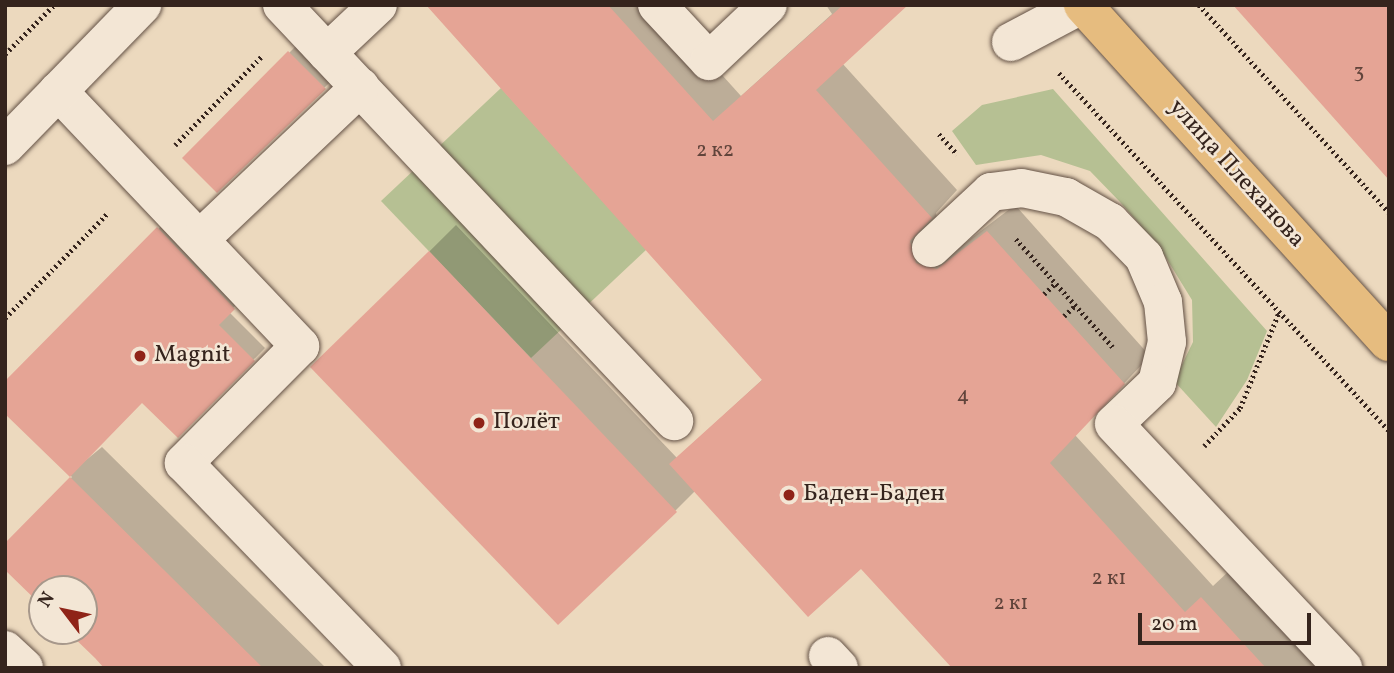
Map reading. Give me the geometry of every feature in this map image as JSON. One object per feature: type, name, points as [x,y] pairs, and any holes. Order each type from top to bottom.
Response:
[{"type":"main road","name":"улица Плеханова","points":[[1082,5],[1389,342]]},
{"type":"street","points":[[8,138],[58,92],[142,5]]},
{"type":"street","points":[[282,5],[674,421]]},
{"type":"street","points":[[327,53],[378,5]]},
{"type":"street","points":[[657,5],[709,61],[768,5]]},
{"type":"street","points":[[1018,39],[1082,5]]},
{"type":"street","points":[[200,239],[360,87]]},
{"type":"street","points":[[58,92],[300,346],[184,463],[382,668]]},
{"type":"street","points":[[931,248],[991,192],[1022,188],[1066,197],[1110,222],[1144,257],[1163,302],[1167,342],[1157,383],[1114,424],[1343,668]]},
{"type":"street","points":[[5,650],[24,668]]},
{"type":"path","points":[[5,54],[54,5]]},
{"type":"path","points":[[1199,5],[1389,212]]},
{"type":"path","points":[[1018,39],[1389,431]]},
{"type":"path","points":[[1006,228],[1123,358]]},
{"type":"path","points":[[1044,294],[1056,282]]},
{"type":"path","points":[[1064,316],[1076,305]]},
{"type":"path","points":[[1195,454],[1240,408],[1279,312]]},
{"type":"green space","points":[[501,88],[647,249],[531,358],[381,201]]},
{"type":"green space","points":[[1053,89],[1267,331],[1247,380],[1216,427],[1174,381],[1193,342],[1192,300],[1160,248],[1120,202],[1090,171],[1041,155],[976,165],[952,131],[982,105]]},
{"type":"building","points":[[426,5],[608,5],[713,121],[843,5],[908,5],[816,90],[932,218],[910,241],[916,263],[937,269],[987,231],[1125,384],[1050,463],[1185,612],[1201,597],[1266,668],[952,668],[861,569],[808,617],[669,464],[762,380]]},
{"type":"building","points":[[1233,5],[1389,5],[1389,180]]},
{"type":"building","points":[[288,51],[326,89],[217,193],[182,158]]},
{"type":"building","name":"Magnit","points":[[157,227],[235,309],[219,325],[255,361],[178,438],[142,403],[70,477],[5,414],[5,381]]},
{"type":"building","name":"Полёт","points":[[429,251],[677,512],[558,625],[310,367]]},
{"type":"building","points":[[70,477],[263,668],[104,668],[82,645],[98,645],[98,575],[28,575],[28,592],[5,570],[5,543]]},
{"type":"place","name":"Magnit","points":[[140,356]]},
{"type":"place","name":"Полёт","points":[[479,423]]},
{"type":"place","name":"Баден-Баден","points":[[789,495]]}]
